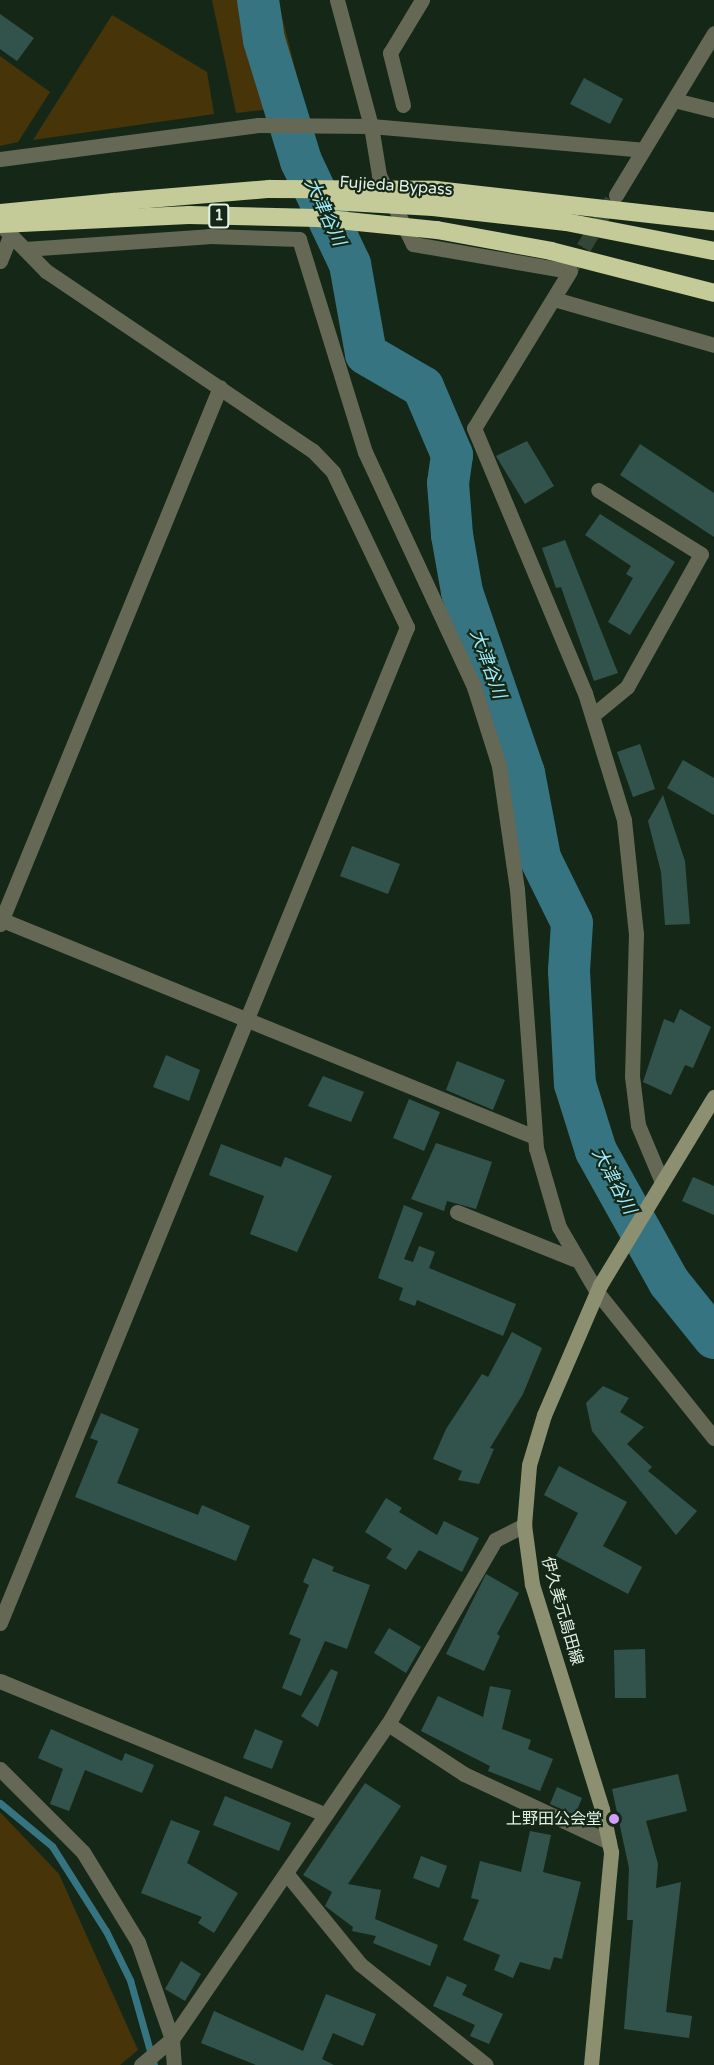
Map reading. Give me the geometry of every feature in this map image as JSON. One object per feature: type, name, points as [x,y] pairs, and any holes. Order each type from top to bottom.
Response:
[{"type":"highway","name":"1","points":[[0,213],[269,189],[434,198],[714,221]]},
{"type":"highway","name":"Fujieda Bypass","points":[[434,198],[714,250]]},
{"type":"highway","name":"1","points":[[4,227],[189,215],[318,218],[437,230],[551,251],[714,293]]},
{"type":"main road","name":"伊久美元島田線","points":[[591,2065],[609,1842],[532,1584],[524,1525],[529,1465],[544,1415],[598,1289],[714,1097]]},
{"type":"street","points":[[337,0],[379,175],[413,244],[570,271],[474,428],[593,715],[622,810],[632,870],[636,934],[632,1076],[638,1125],[659,1186]]},
{"type":"street","points":[[403,105],[390,53],[422,0]]},
{"type":"street","points":[[615,195],[714,33]]},
{"type":"street","points":[[674,100],[714,110]]},
{"type":"street","points":[[0,159],[258,124],[367,126],[643,150]]},
{"type":"street","points":[[0,1623],[407,627],[333,472],[313,451],[46,272],[4,227]]},
{"type":"street","points":[[0,261],[4,227]]},
{"type":"street","points":[[25,249],[209,236],[299,239],[365,453],[474,687],[499,766],[517,888],[535,1137],[559,1227],[574,1259],[714,1438]]},
{"type":"street","points":[[554,299],[714,345]]},
{"type":"street","points":[[220,387],[1,921],[245,1022],[535,1137]]},
{"type":"street","points":[[593,715],[627,687],[701,554],[598,490]]},
{"type":"street","points":[[457,1212],[574,1259]]},
{"type":"street","points":[[141,2065],[171,2040],[388,1724],[495,1540],[524,1525]]},
{"type":"street","points":[[0,1681],[326,1815]]},
{"type":"street","points":[[388,1724],[464,1774],[609,1842]]},
{"type":"street","points":[[0,1769],[83,1852],[138,1942],[171,2040],[174,2065]]},
{"type":"street","points":[[286,1873],[360,1964],[486,2065]]},
{"type":"shaded area","points":[[212,0],[278,0],[304,105],[236,113]]},
{"type":"shaded area","points":[[112,15],[207,72],[214,114],[33,140]]},
{"type":"shaded area","points":[[0,56],[50,92],[18,142],[0,146]]},
{"type":"shaded area","points":[[0,1812],[59,1874],[138,2050],[120,2065],[0,2065]]},
{"type":"building","points":[[0,14],[34,38],[17,61],[0,49]]},
{"type":"building","points":[[584,78],[623,99],[610,124],[570,104]]},
{"type":"building","points":[[527,441],[554,486],[525,504],[496,456]]},
{"type":"building","points":[[640,444],[714,493],[714,537],[620,475]]},
{"type":"building","points":[[600,514],[675,562],[630,635],[608,622],[633,578],[626,574],[631,566],[585,535]]},
{"type":"building","points":[[565,540],[618,673],[594,681],[561,587],[556,588],[542,548]]},
{"type":"building","points":[[640,744],[655,789],[633,797],[617,752]]},
{"type":"building","points":[[683,760],[714,778],[714,815],[667,788]]},
{"type":"building","points":[[663,795],[685,861],[690,924],[665,925],[661,872],[648,821]]},
{"type":"building","points":[[352,846],[400,864],[388,894],[340,876]]},
{"type":"building","points":[[680,1009],[711,1027],[693,1068],[685,1065],[671,1095],[643,1082],[664,1019],[674,1023]]},
{"type":"building","points":[[166,1055],[200,1070],[189,1101],[153,1087]]},
{"type":"building","points":[[457,1061],[505,1080],[493,1110],[446,1090]]},
{"type":"building","points":[[323,1076],[364,1092],[351,1122],[308,1106]]},
{"type":"building","points":[[409,1099],[440,1112],[424,1151],[393,1138]]},
{"type":"building","points":[[436,1143],[492,1162],[476,1209],[447,1201],[444,1211],[411,1199]]},
{"type":"building","points":[[221,1144],[281,1167],[285,1157],[332,1176],[297,1252],[250,1234],[264,1196],[209,1175]]},
{"type":"building","points":[[693,1177],[714,1186],[714,1215],[682,1201]]},
{"type":"building","points":[[404,1205],[423,1213],[404,1259],[413,1262],[419,1246],[435,1252],[429,1268],[516,1304],[503,1336],[417,1300],[415,1306],[399,1300],[403,1288],[378,1278]]},
{"type":"building","points":[[512,1332],[542,1348],[523,1394],[490,1448],[494,1449],[479,1484],[458,1480],[462,1471],[433,1459],[446,1429],[482,1374],[488,1377]]},
{"type":"building","points":[[603,1386],[629,1398],[620,1412],[644,1427],[627,1444],[652,1467],[648,1471],[697,1511],[676,1535],[592,1431],[586,1403]]},
{"type":"building","points":[[101,1413],[139,1429],[117,1483],[198,1515],[202,1505],[250,1526],[236,1561],[75,1497],[98,1441],[90,1438]]},
{"type":"building","points":[[559,1466],[627,1502],[603,1546],[642,1567],[628,1594],[556,1556],[578,1513],[544,1495]]},
{"type":"building","points":[[386,1498],[402,1508],[399,1512],[437,1535],[444,1521],[479,1538],[462,1572],[419,1550],[406,1570],[386,1558],[392,1549],[365,1532]]},
{"type":"building","points":[[313,1558],[334,1567],[332,1571],[370,1585],[347,1649],[325,1641],[301,1696],[282,1688],[301,1639],[289,1634],[309,1585],[303,1582]]},
{"type":"building","points":[[486,1574],[519,1593],[497,1634],[500,1636],[484,1671],[446,1654]]},
{"type":"building","points":[[389,1628],[421,1647],[406,1673],[374,1653]]},
{"type":"building","points":[[645,1649],[646,1698],[615,1698],[614,1650]]},
{"type":"building","points":[[331,1669],[338,1672],[318,1727],[301,1716]]},
{"type":"building","points":[[490,1686],[511,1690],[502,1729],[531,1740],[528,1749],[553,1759],[540,1791],[488,1771],[490,1766],[421,1731],[438,1696],[483,1717]]},
{"type":"building","points":[[51,1729],[122,1761],[125,1753],[154,1765],[142,1793],[85,1770],[69,1811],[50,1804],[63,1769],[38,1758]]},
{"type":"building","points":[[255,1729],[283,1741],[272,1769],[243,1758]]},
{"type":"building","points":[[678,1774],[687,1811],[646,1821],[658,1864],[656,1888],[681,1882],[666,2012],[692,2016],[689,2038],[624,2029],[633,1920],[627,1920],[629,1868],[612,1789]]},
{"type":"building","points":[[365,1783],[401,1806],[348,1884],[381,1890],[375,1919],[438,1945],[430,1966],[373,1943],[376,1936],[352,1931],[353,1927],[325,1906],[332,1892],[303,1875]]},
{"type":"building","points":[[557,1787],[582,1798],[575,1815],[550,1804]]},
{"type":"building","points":[[225,1796],[291,1823],[279,1851],[213,1825]]},
{"type":"building","points":[[171,1820],[200,1831],[187,1863],[238,1893],[214,1933],[198,1923],[202,1917],[141,1893]]},
{"type":"building","points":[[530,1831],[551,1835],[543,1872],[581,1882],[562,1959],[554,1957],[550,1970],[520,1962],[513,1978],[494,1970],[500,1955],[463,1940],[479,1900],[471,1898],[480,1861],[521,1872]]},
{"type":"building","points":[[421,1856],[447,1866],[439,1888],[413,1878]]},
{"type":"building","points":[[181,1961],[201,1974],[185,2001],[165,1989]]},
{"type":"building","points":[[447,1976],[467,1985],[462,1995],[503,2014],[489,2044],[470,2036],[475,2025],[433,2006]]},
{"type":"building","points":[[326,1994],[376,2014],[363,2046],[333,2033],[322,2059],[334,2065],[256,2065],[201,2043],[214,2011],[303,2051]]},
{"type":"waterway","name":"大津谷川","points":[[258,0],[264,40],[301,161],[350,264],[366,354],[423,387],[452,455],[448,483],[452,535],[462,592],[524,773],[540,858],[572,923],[569,971],[575,1084],[596,1151],[669,1282],[714,1338]]},
{"type":"waterway","points":[[0,1803],[52,1846],[106,1931],[130,1980],[154,2065]]},
{"type":"tunnel","points":[[572,267],[612,200]]},
{"type":"place","name":"上野田公会堂","points":[[614,1819]]}]
